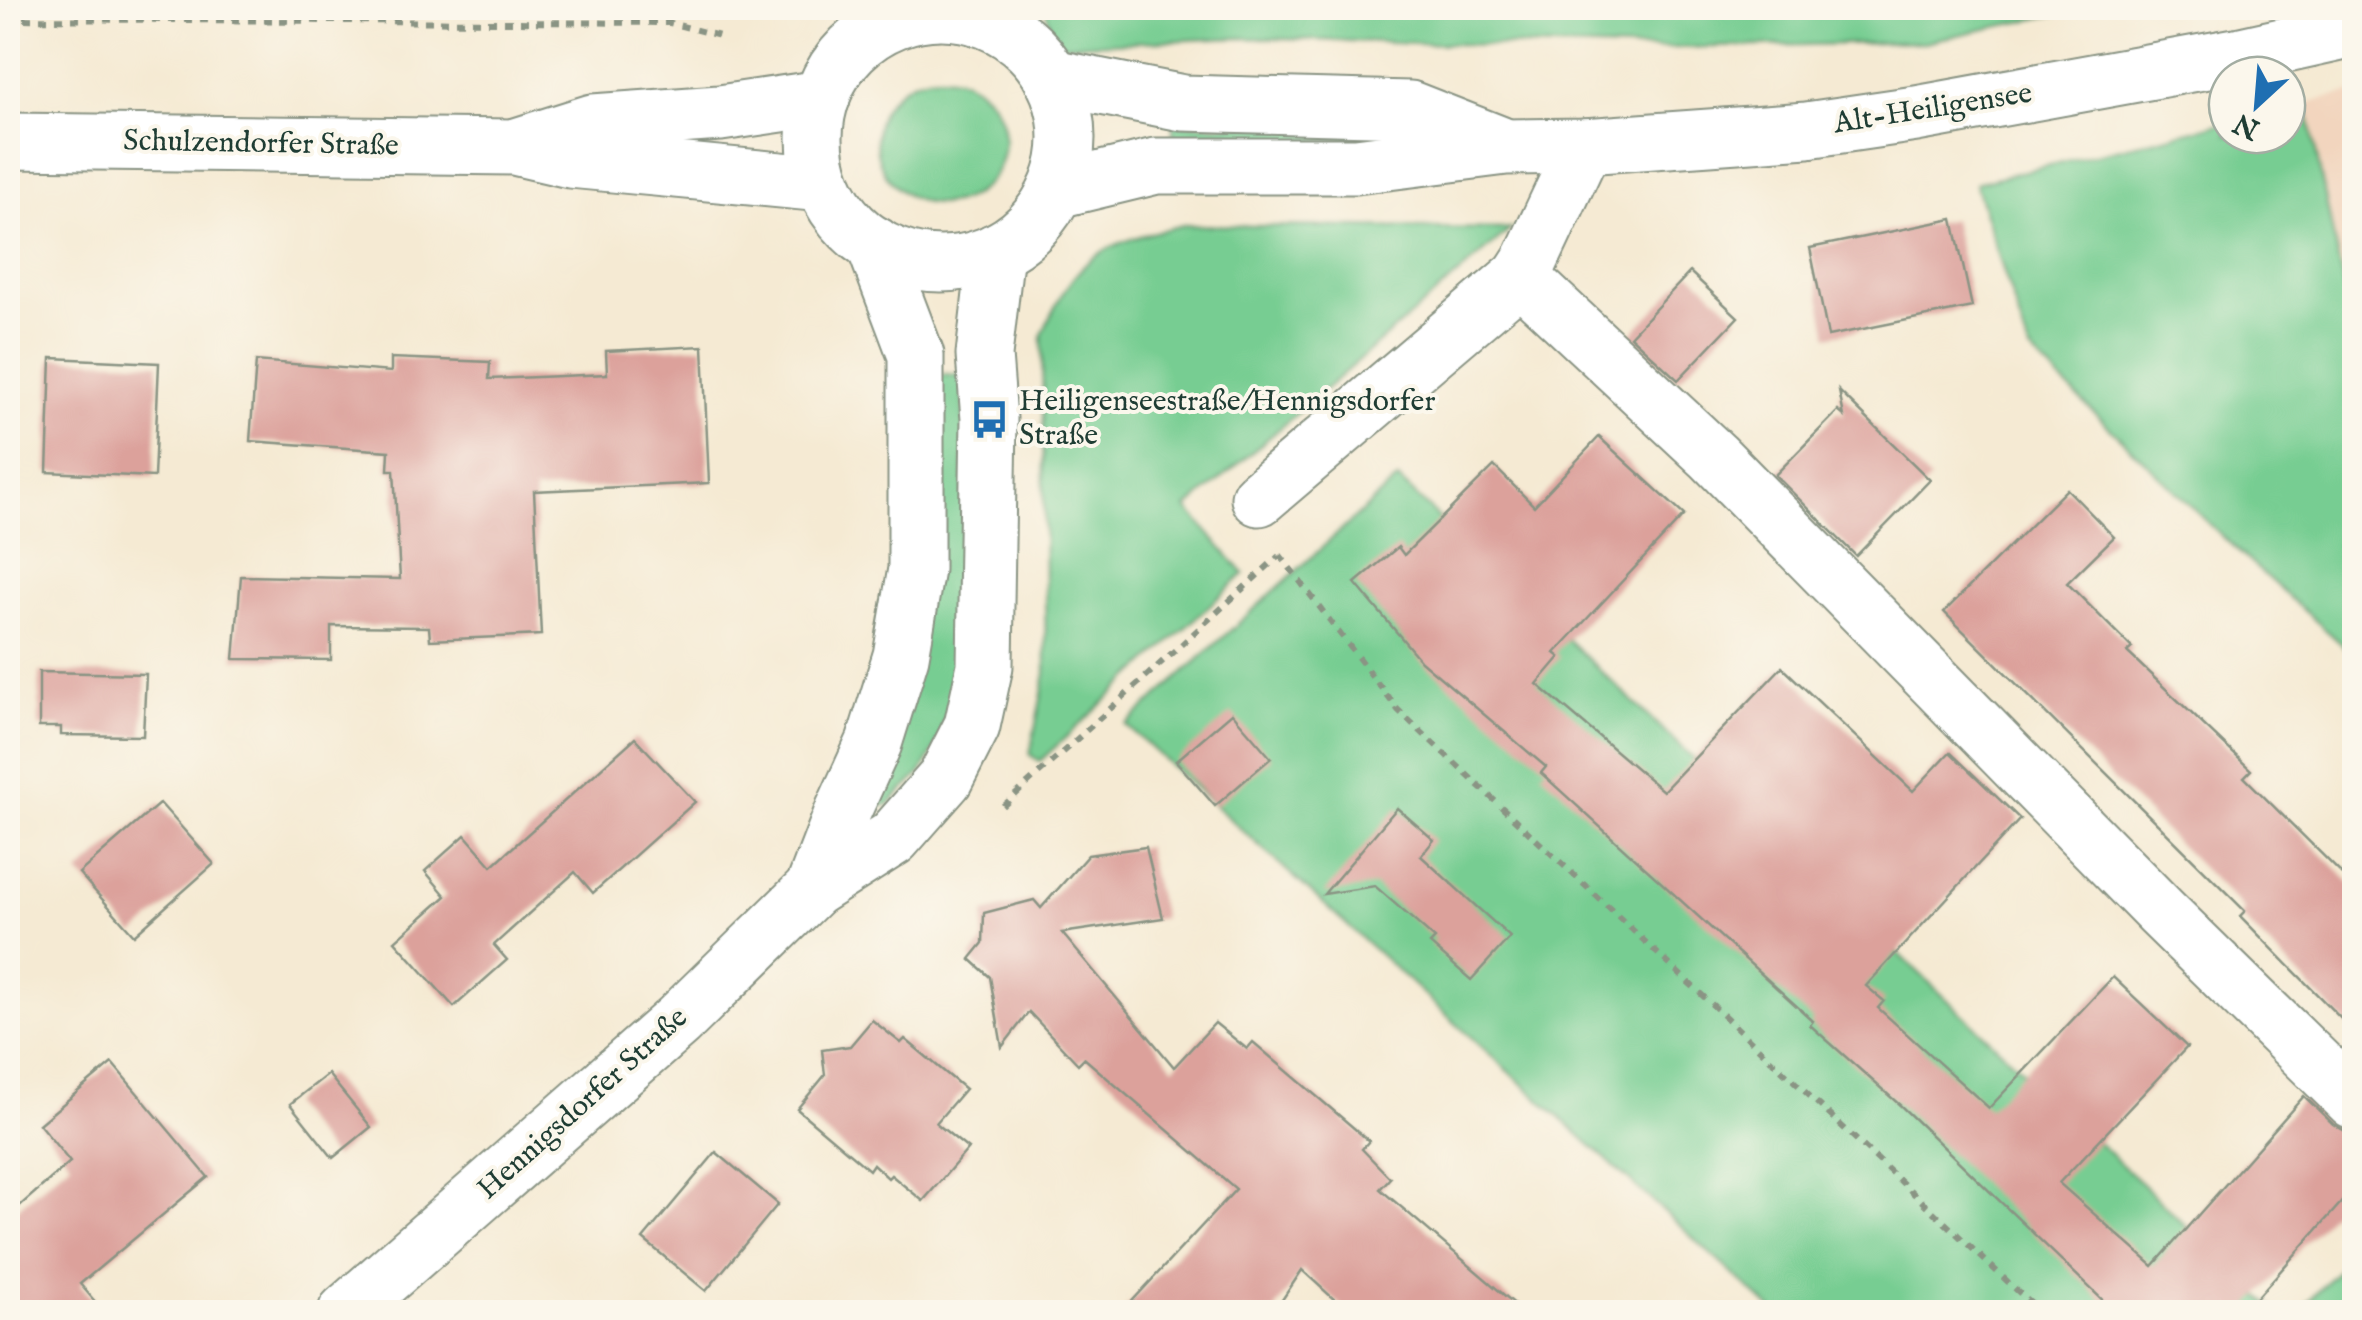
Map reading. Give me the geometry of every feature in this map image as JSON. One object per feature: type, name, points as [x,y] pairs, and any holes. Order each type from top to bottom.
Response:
[{"type":"main road","points":[[916,15],[987,16],[1042,60],[1051,77],[1068,126],[1066,158],[1057,190],[1032,225],[976,260],[929,263],[904,259],[874,244],[846,223],[824,184],[816,157],[815,118],[863,23],[876,30],[916,15]]},
{"type":"main road","name":"Alt-Heiligensee","points":[[1057,190],[1156,166],[1356,166],[1506,147],[1584,146],[1807,130],[2242,55],[2354,30]]},
{"type":"main road","points":[[1051,77],[1184,104],[1410,109],[1506,147]]},
{"type":"main road","name":"Schulzendorfer Straße","points":[[514,147],[593,122],[720,112],[822,98]]},
{"type":"main road","name":"Schulzendorfer Straße","points":[[8,141],[514,147],[570,160],[824,184]]},
{"type":"main road","points":[[1259,498],[1520,276],[1584,146]]},
{"type":"main road","name":"Hennigsdorfer Straße","points":[[814,889],[843,810],[874,742],[901,656],[916,569],[916,355],[874,244]]},
{"type":"main road","name":"Hennigsdorfer Straße","points":[[346,1312],[678,1020],[814,889],[893,838],[945,778],[972,726],[985,666],[988,419],[984,355],[996,250]]},
{"type":"main road","points":[[1520,276],[1714,457],[2161,912],[2354,1101]]},
{"type":"path","points":[[8,19],[670,22],[720,36]]},
{"type":"path","points":[[990,817],[1294,542]]},
{"type":"path","points":[[1280,555],[1398,710],[2040,1312]]},
{"type":"shaded area","points":[[2354,92],[2354,338],[2307,108],[2307,103]]},
{"type":"green space","points":[[1045,8],[2088,8],[1924,42],[1632,49],[1241,38],[1056,45]]},
{"type":"green space","points":[[940,76],[964,81],[985,95],[999,116],[1004,140],[999,164],[985,185],[964,199],[940,204],[916,199],[895,185],[881,164],[876,140],[881,116],[895,95],[916,81]]},
{"type":"green space","points":[[2307,108],[2354,338],[2354,655],[2243,556],[2029,350],[1975,183],[2207,127],[2207,155],[2307,155]]},
{"type":"green space","points":[[1173,124],[1372,129],[1374,138],[1173,148]]},
{"type":"green space","points":[[1183,225],[1511,229],[1187,508],[1244,574],[1040,761],[1030,755],[1046,673],[1042,335],[1067,287],[1094,257],[1131,239]]},
{"type":"green space","points":[[932,375],[964,375],[963,660],[939,741],[921,773],[888,805],[878,806],[873,800]]},
{"type":"green space","points":[[1398,479],[2277,1312],[1775,1312],[1126,725]]},
{"type":"green space","points":[[2354,1252],[2354,1312],[2299,1312]]},
{"type":"building","points":[[1953,219],[1972,307],[1828,336],[1810,248]]},
{"type":"building","points":[[1690,272],[1738,317],[1678,380],[1630,336]]},
{"type":"building","points":[[703,346],[709,483],[534,491],[541,635],[430,640],[429,627],[331,626],[331,660],[234,659],[241,576],[400,579],[394,470],[388,470],[389,451],[250,441],[256,361],[391,372],[391,358],[490,362],[489,379],[607,374],[606,351]]},
{"type":"building","points":[[51,358],[159,363],[154,477],[47,472]]},
{"type":"building","points":[[1839,391],[1930,480],[1856,556],[1775,475],[1838,411],[1844,416]]},
{"type":"building","points":[[1599,437],[1684,515],[1555,653],[1560,657],[1537,684],[1663,791],[1782,667],[1913,791],[1950,752],[2020,819],[1866,986],[1884,1001],[1878,1008],[1989,1108],[2113,977],[2187,1047],[2059,1183],[2153,1266],[2304,1096],[2333,1124],[2354,1131],[2354,1188],[2244,1312],[2111,1312],[1902,1107],[1810,1025],[1813,1021],[1541,773],[1546,767],[1421,661],[1355,583],[1398,547],[1404,555],[1494,466],[1534,506]]},
{"type":"building","points":[[2067,489],[2114,537],[2067,583],[2132,648],[2127,652],[2251,770],[2244,777],[2354,886],[2354,1032],[2240,916],[2245,911],[1944,612]]},
{"type":"building","points":[[39,672],[146,674],[143,736],[61,735],[61,727],[39,727]]},
{"type":"building","points":[[1232,713],[1271,758],[1215,806],[1176,761]]},
{"type":"building","points":[[635,738],[695,802],[593,893],[575,872],[494,945],[507,960],[454,1007],[395,941],[446,896],[425,871],[465,835],[492,866]]},
{"type":"building","points":[[160,803],[214,864],[134,935],[79,873]]},
{"type":"building","points":[[1397,808],[1434,840],[1421,856],[1510,937],[1471,980],[1430,944],[1435,939],[1375,886],[1324,894]]},
{"type":"building","points":[[1146,847],[1163,918],[1062,933],[1174,1067],[1215,1023],[1247,1049],[1253,1042],[1369,1141],[1362,1149],[1390,1178],[1380,1189],[1524,1312],[1348,1312],[1302,1270],[1274,1312],[1122,1312],[1236,1189],[1084,1058],[1078,1064],[1029,1012],[1002,1047],[990,977],[970,959],[983,943],[984,913],[1034,900],[1041,908],[1088,855]]},
{"type":"building","points":[[872,1020],[901,1043],[905,1039],[965,1089],[936,1123],[968,1149],[923,1201],[873,1164],[869,1170],[797,1109],[825,1075],[822,1050],[850,1046]]},
{"type":"building","points":[[112,1063],[208,1177],[80,1284],[104,1312],[8,1312],[8,1216],[70,1162],[39,1124]]},
{"type":"building","points":[[328,1074],[371,1127],[333,1158],[290,1104]]},
{"type":"building","points":[[716,1152],[778,1204],[706,1291],[643,1239]]},
{"type":"place","name":"Heiligenseestraße/Hennigsdorfer Straße","points":[[989,419]]}]
